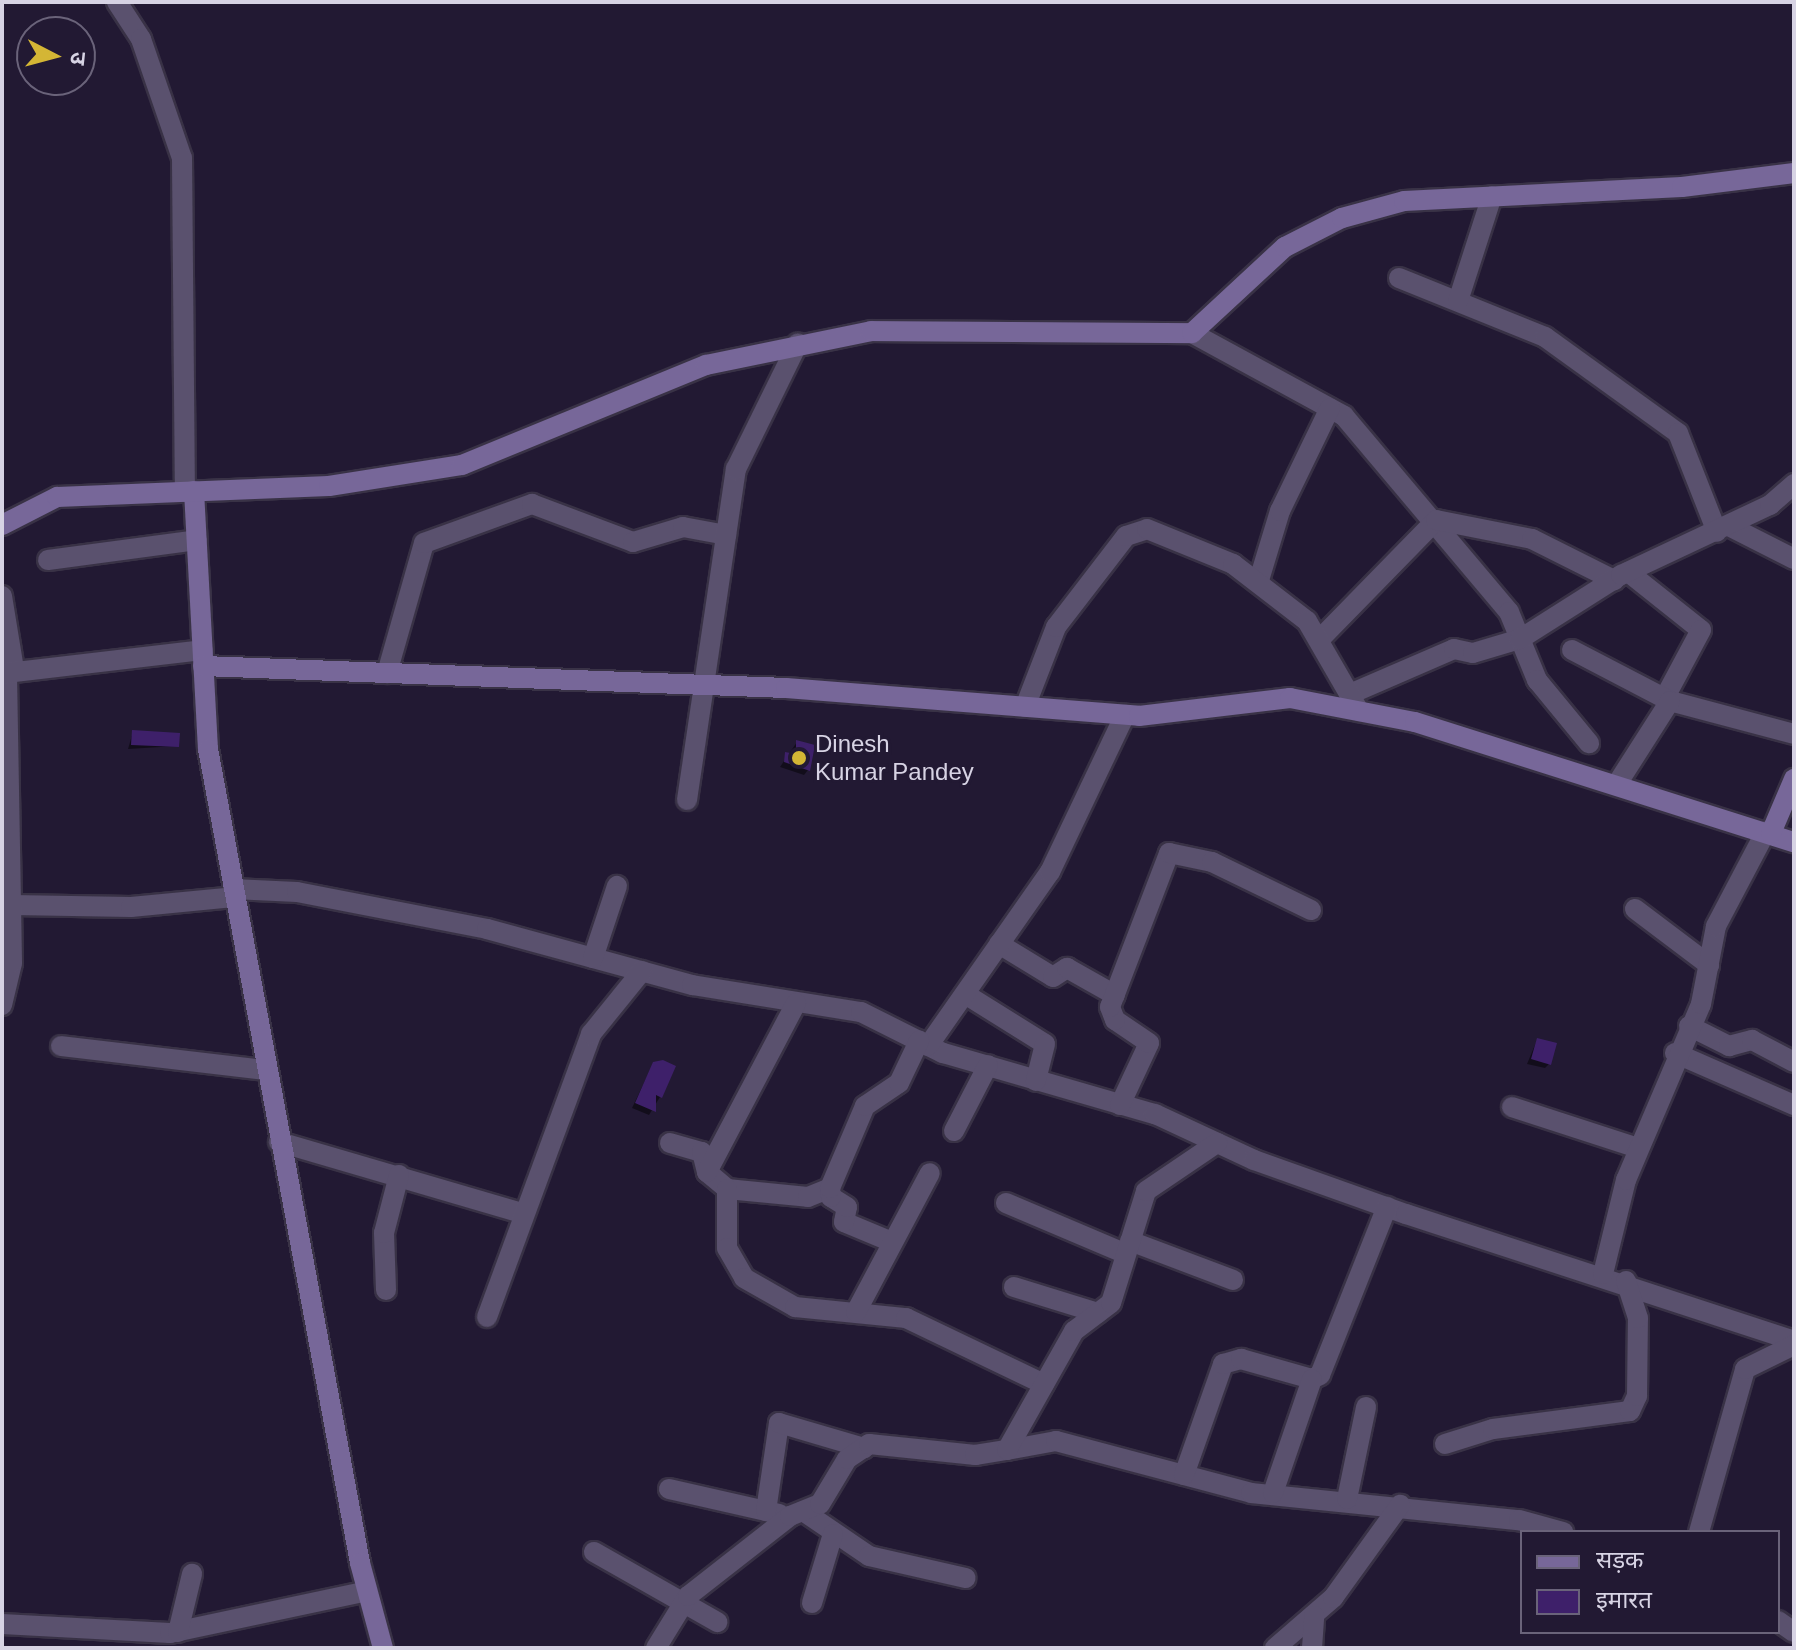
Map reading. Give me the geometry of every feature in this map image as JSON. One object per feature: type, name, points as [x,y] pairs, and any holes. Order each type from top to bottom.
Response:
[{"type":"street","points":[[117,2],[141,39],[182,158],[190,491],[197,540],[208,749],[279,1142],[367,1591],[383,1648]]},
{"type":"street","points":[[1192,333],[1285,247],[1342,218],[1404,201],[1682,187],[1794,173]]},
{"type":"street","points":[[1458,301],[1492,196]]},
{"type":"street","points":[[1399,278],[1553,342],[1678,433],[1723,529],[1794,559]]},
{"type":"street","points":[[2,525],[57,497],[329,486],[462,465],[706,365],[798,343],[871,331],[1192,333],[1330,408],[1436,520],[1509,612],[1537,680],[1589,743]]},
{"type":"street","points":[[687,800],[739,458],[798,343]]},
{"type":"street","points":[[1259,580],[1280,511],[1330,408]]},
{"type":"street","points":[[1354,703],[1454,649],[1473,653],[1520,639],[1621,576],[1723,529],[1794,484]]},
{"type":"street","points":[[387,673],[424,543],[532,504],[633,542],[683,527],[726,535]]},
{"type":"street","points":[[1436,520],[1532,539],[1621,576],[1701,630],[1667,700],[1617,784]]},
{"type":"street","points":[[1321,638],[1436,520]]},
{"type":"street","points":[[1025,707],[1056,627],[1126,536],[1160,531],[1259,580],[1321,638],[1354,703]]},
{"type":"street","points":[[48,560],[197,540]]},
{"type":"street","points":[[2,596],[14,669]]},
{"type":"street","points":[[1572,650],[1667,700],[1794,734]]},
{"type":"street","points":[[2,1005],[12,963],[12,905],[4,810],[5,679],[14,669],[203,658],[387,673],[703,684],[1125,715],[1290,698],[1354,703],[1794,842]]},
{"type":"street","points":[[892,1242],[844,1222],[847,1207],[831,1197],[830,1188],[865,1106],[899,1083],[1050,872],[1125,715]]},
{"type":"street","points":[[1603,1274],[1638,1148],[1675,1053],[1689,1026],[1709,965],[1716,926],[1769,832],[1794,779]]},
{"type":"street","points":[[1120,1105],[1149,1043],[1110,1014],[1169,853],[1212,862],[1311,910]]},
{"type":"street","points":[[593,958],[617,886]]},
{"type":"street","points":[[12,905],[131,907],[234,893],[312,895],[642,971],[796,1003],[861,1012],[924,1044],[1120,1105],[1387,1207],[1626,1281],[1794,1343]]},
{"type":"street","points":[[1635,909],[1709,965]]},
{"type":"street","points":[[999,944],[1053,977],[1067,968],[1115,995]]},
{"type":"street","points":[[487,1317],[522,1213],[591,1034],[642,971]]},
{"type":"street","points":[[965,994],[1045,1044],[1036,1081]]},
{"type":"street","points":[[707,1172],[796,1003]]},
{"type":"street","points":[[1689,1026],[1729,1046],[1752,1040],[1794,1062]]},
{"type":"street","points":[[61,1046],[265,1070]]},
{"type":"street","points":[[1675,1053],[1794,1105]]},
{"type":"street","points":[[954,1131],[988,1065]]},
{"type":"street","points":[[1512,1107],[1638,1148]]},
{"type":"street","points":[[279,1142],[522,1213]]},
{"type":"street","points":[[670,1143],[702,1152],[707,1172],[727,1189],[794,1197],[830,1188]]},
{"type":"street","points":[[1007,1450],[1074,1331],[1111,1303],[1146,1191],[1217,1143]]},
{"type":"street","points":[[856,1312],[930,1173]]},
{"type":"street","points":[[386,1290],[384,1233],[399,1175]]},
{"type":"street","points":[[727,1189],[727,1248],[739,1274],[790,1306],[906,1318],[1044,1384]]},
{"type":"street","points":[[1006,1203],[1128,1247],[1233,1280]]},
{"type":"street","points":[[1184,1475],[1223,1364],[1241,1359],[1312,1379],[1320,1375],[1387,1207]]},
{"type":"street","points":[[1445,1444],[1493,1429],[1630,1411],[1637,1396],[1638,1318],[1626,1281]]},
{"type":"street","points":[[1014,1287],[1098,1313]]},
{"type":"street","points":[[1700,1530],[1745,1369],[1794,1343]]},
{"type":"street","points":[[1273,1493],[1312,1379]]},
{"type":"street","points":[[1347,1499],[1366,1407]]},
{"type":"street","points":[[766,1511],[779,1423],[864,1448],[1007,1450],[1056,1441],[1184,1475],[1273,1493],[1400,1505],[1551,1530]]},
{"type":"street","points":[[656,1648],[683,1605],[717,1569],[796,1514],[820,1504],[847,1459],[864,1448]]},
{"type":"street","points":[[669,1489],[766,1511],[796,1514],[875,1559],[966,1578]]},
{"type":"street","points":[[1275,1648],[1314,1616],[1400,1505]]},
{"type":"street","points":[[812,1603],[833,1534]]},
{"type":"street","points":[[594,1552],[717,1622]]},
{"type":"street","points":[[172,1638],[192,1574]]},
{"type":"street","points":[[2,1624],[172,1638],[367,1591]]},
{"type":"street","points":[[1312,1648],[1314,1616]]},
{"type":"building","points":[[132,730],[180,733],[179,747],[131,745]]},
{"type":"building","name":"Dinesh Kumar Pandey","points":[[796,740],[815,745],[810,771],[784,762],[785,752],[796,754]]},
{"type":"building","points":[[1537,1038],[1557,1043],[1551,1065],[1531,1059]]},
{"type":"building","points":[[663,1060],[676,1066],[662,1098],[656,1095],[656,1112],[635,1103],[653,1062]]},
{"type":"place","name":"Dinesh Kumar Pandey","points":[[799,758]]}]
